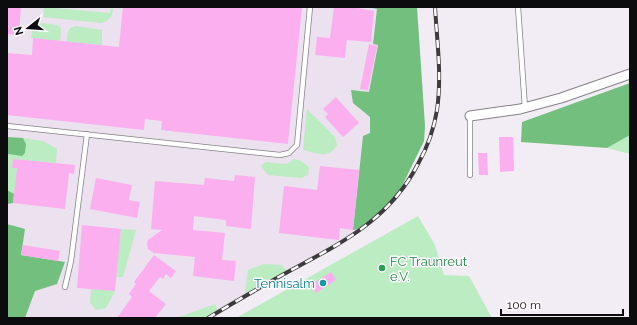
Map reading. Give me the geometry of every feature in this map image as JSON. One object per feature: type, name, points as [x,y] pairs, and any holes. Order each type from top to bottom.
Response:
[{"type":"street","points":[[470,116],[526,108],[582,92],[630,74]]},
{"type":"lane","points":[[7,126],[280,155],[289,153],[297,145],[310,7]]},
{"type":"lane","points":[[518,7],[526,108]]},
{"type":"lane","points":[[470,116],[470,175]]},
{"type":"lane","points":[[65,287],[71,261],[87,134]]},
{"type":"shaded area","points":[[7,7],[417,7],[425,126],[424,141],[403,184],[388,208],[362,228],[343,240],[204,318],[7,318]]},
{"type":"green space","points":[[44,7],[110,13],[110,9],[113,9],[110,18],[101,23],[43,17]]},
{"type":"green space","points":[[367,7],[417,7],[425,126],[424,141],[403,184],[388,208],[362,228],[353,230],[363,136],[370,133],[370,117],[353,103],[351,90],[369,92],[378,45],[373,44],[377,9]]},
{"type":"green space","points":[[42,23],[57,25],[61,28],[60,41],[31,38],[34,28]]},
{"type":"green space","points":[[76,26],[102,30],[102,45],[67,42],[70,28]]},
{"type":"green space","points":[[630,83],[630,135],[607,148],[521,142],[522,122]]},
{"type":"green space","points":[[307,109],[335,137],[337,145],[330,153],[318,154],[303,150]]},
{"type":"green space","points":[[630,135],[630,154],[607,148]]},
{"type":"green space","points":[[7,137],[23,138],[26,144],[25,153],[22,156],[8,154],[7,159]]},
{"type":"green space","points":[[23,138],[43,141],[57,149],[56,163],[13,159],[12,168],[17,168],[14,194],[7,190],[7,154],[22,155],[26,144]]},
{"type":"green space","points":[[294,159],[301,161],[309,167],[308,175],[301,178],[268,175],[261,166],[266,162],[287,164]]},
{"type":"green space","points":[[7,190],[14,194],[13,203],[7,204]]},
{"type":"green space","name":"FC Traunreut e.V.","points":[[418,216],[435,245],[444,275],[469,276],[492,318],[236,318]]},
{"type":"green space","points":[[7,224],[25,229],[21,255],[65,262],[57,284],[35,291],[25,318],[7,318]]},
{"type":"green space","points":[[121,229],[136,230],[123,277],[116,277]]},
{"type":"green space","points":[[264,264],[281,265],[288,271],[245,294],[248,270]]},
{"type":"green space","points":[[91,289],[115,291],[106,308],[96,310],[90,303]]},
{"type":"green space","points":[[215,304],[218,310],[204,318],[176,318]]},
{"type":"building","points":[[7,7],[21,7],[19,35],[7,34]]},
{"type":"building","points":[[123,7],[302,7],[288,144],[161,130],[162,121],[145,119],[144,130],[7,115],[7,53],[32,55],[33,38],[119,47]]},
{"type":"building","points":[[334,7],[352,7],[374,11],[371,42],[347,40],[345,58],[315,55],[317,37],[330,38]]},
{"type":"building","points":[[369,44],[377,46],[368,90],[360,89]]},
{"type":"building","points":[[336,97],[359,123],[343,137],[325,117],[328,114],[323,109]]},
{"type":"building","points":[[499,137],[513,137],[514,171],[500,172]]},
{"type":"building","points":[[478,153],[487,153],[488,175],[479,175]]},
{"type":"building","points":[[13,159],[75,165],[74,174],[69,173],[65,209],[13,203],[17,168],[12,168]]},
{"type":"building","points":[[320,166],[359,170],[353,230],[340,228],[339,240],[279,233],[284,186],[317,190]]},
{"type":"building","points":[[235,175],[255,177],[251,229],[226,226],[226,220],[194,216],[193,230],[225,233],[222,260],[236,261],[234,281],[193,276],[195,257],[154,253],[148,249],[148,240],[162,230],[151,229],[155,181],[204,185],[205,178],[234,181]]},
{"type":"building","points":[[96,178],[132,185],[129,200],[140,202],[137,218],[90,209]]},
{"type":"building","points":[[82,225],[121,229],[115,291],[77,288]]},
{"type":"building","points":[[23,245],[60,251],[58,261],[21,255]]},
{"type":"building","points":[[154,255],[176,271],[171,278],[166,274],[163,279],[160,277],[149,291],[166,304],[155,318],[117,318],[132,297],[129,294],[136,284],[134,282]]},
{"type":"building","name":"Tennisalm","points":[[331,272],[336,280],[316,293],[311,285]]},
{"type":"railway","points":[[208,318],[360,230],[377,216],[406,184],[427,145],[437,110],[439,71],[435,7]]},
{"type":"place","name":"FC Traunreut e.V.","points":[[382,268]]},
{"type":"place","name":"Tennisalm","points":[[323,283]]}]
